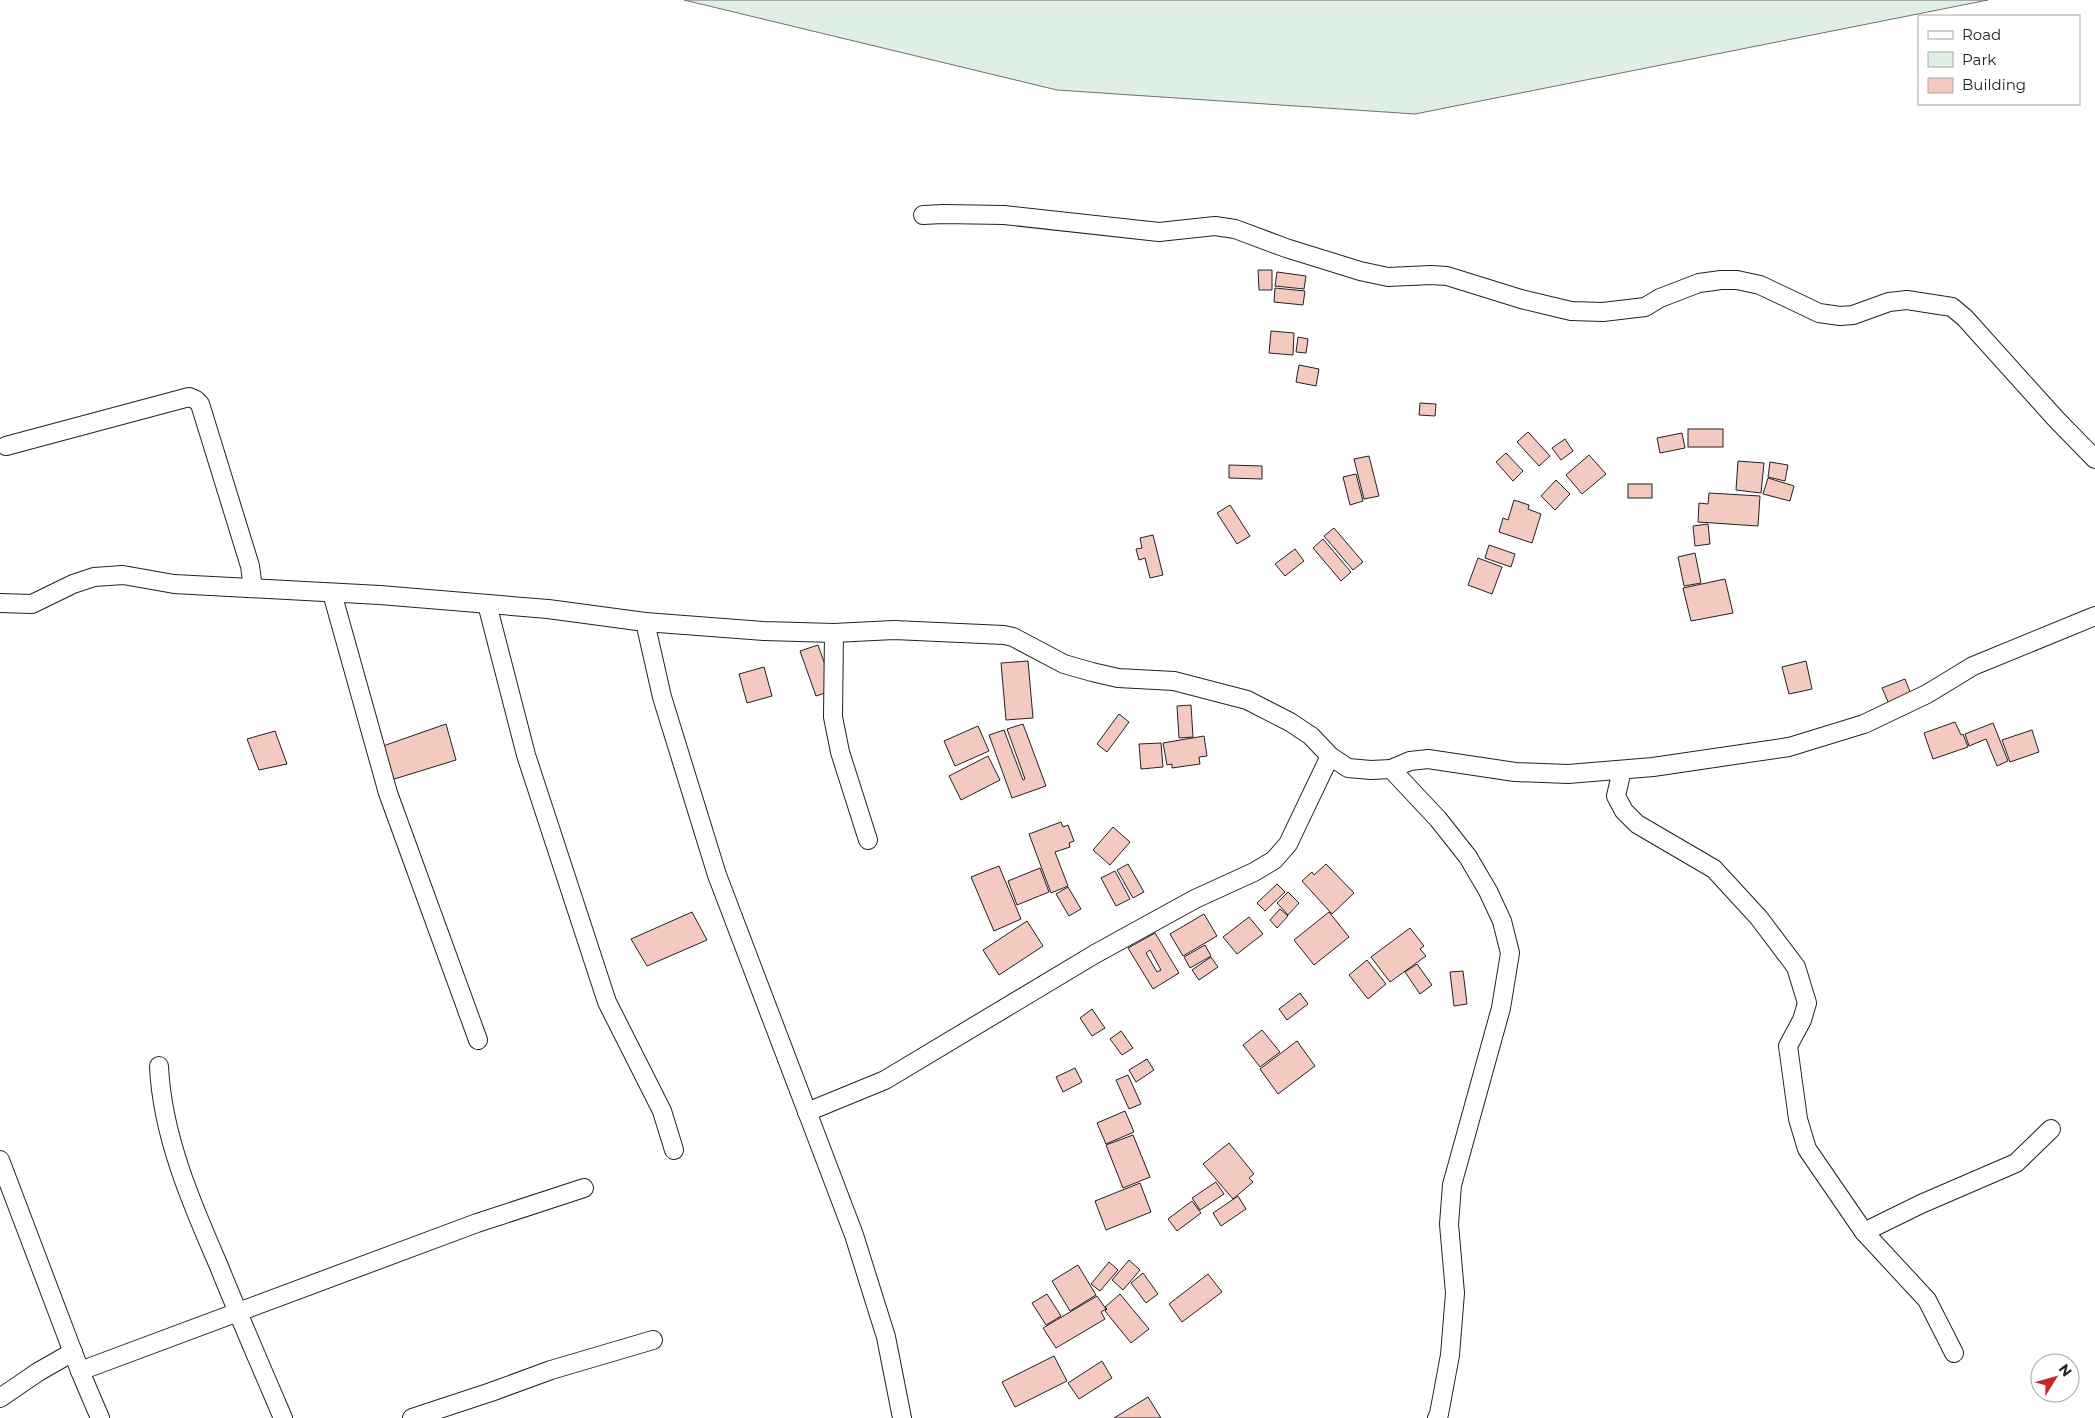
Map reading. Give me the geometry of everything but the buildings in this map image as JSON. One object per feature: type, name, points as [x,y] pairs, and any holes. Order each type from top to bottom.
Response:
[{"type":"street","points":[[923,215],[1004,215],[1159,232],[1215,226],[1235,229],[1286,248],[1360,271],[1388,277],[1431,274],[1447,276],[1521,299],[1571,311],[1603,312],[1645,307],[1660,298],[1699,283],[1721,280],[1737,280],[1760,285],[1820,313],[1840,316],[1853,315],[1889,302],[1907,300],[1930,302],[1952,307],[1965,318],[2056,419],[2095,459]]},
{"type":"street","points":[[6,446],[189,397],[196,400],[200,404],[218,460],[250,566],[253,588]]},
{"type":"street","points":[[0,603],[32,604],[74,584],[94,577],[123,575],[174,584],[332,592],[487,604],[548,609],[645,622],[764,631],[834,633],[894,630],[1013,637],[1064,664],[1092,672],[1118,678],[1174,681],[1247,700],[1290,722],[1311,736],[1330,756],[1348,768],[1390,769],[1410,761],[1428,759],[1515,772],[1568,774],[1653,768],[1789,747],[1864,724],[1927,694],[1973,666],[2095,616]]},
{"type":"street","points":[[332,592],[388,793],[478,1040]]},
{"type":"street","points":[[487,604],[526,755],[607,1002],[662,1111],[674,1150]]},
{"type":"street","points":[[645,622],[662,697],[717,875],[854,1235],[866,1272],[886,1337],[902,1418]]},
{"type":"street","points":[[834,633],[833,717],[840,752],[868,840]]},
{"type":"street","points":[[807,1112],[885,1080],[1095,954],[1195,898],[1254,872],[1274,860],[1288,844],[1330,756]]},
{"type":"street","points":[[1390,769],[1438,819],[1468,857],[1488,891],[1502,921],[1510,953],[1501,1008],[1452,1184],[1449,1224],[1455,1293],[1450,1355],[1437,1418]]},
{"type":"street","points":[[1622,770],[1616,796],[1624,811],[1637,824],[1714,869],[1759,918],[1796,967],[1807,1003],[1802,1020],[1788,1046],[1798,1119],[1807,1149],[1864,1232],[1927,1300],[1954,1352]]},
{"type":"street","points":[[159,1066],[160,1090],[170,1137],[196,1212],[283,1418]]},
{"type":"street","points":[[1864,1232],[1921,1204],[2016,1164],[2052,1129]]},
{"type":"street","points":[[0,1160],[80,1371],[100,1418]]},
{"type":"street","points":[[80,1371],[476,1223],[584,1188]]},
{"type":"street","points":[[412,1418],[551,1370],[653,1340]]},
{"type":"street","points":[[0,1398],[38,1372],[73,1352]]},
{"type":"green space","points":[[684,0],[1988,0],[1415,114],[1057,90]]}]
